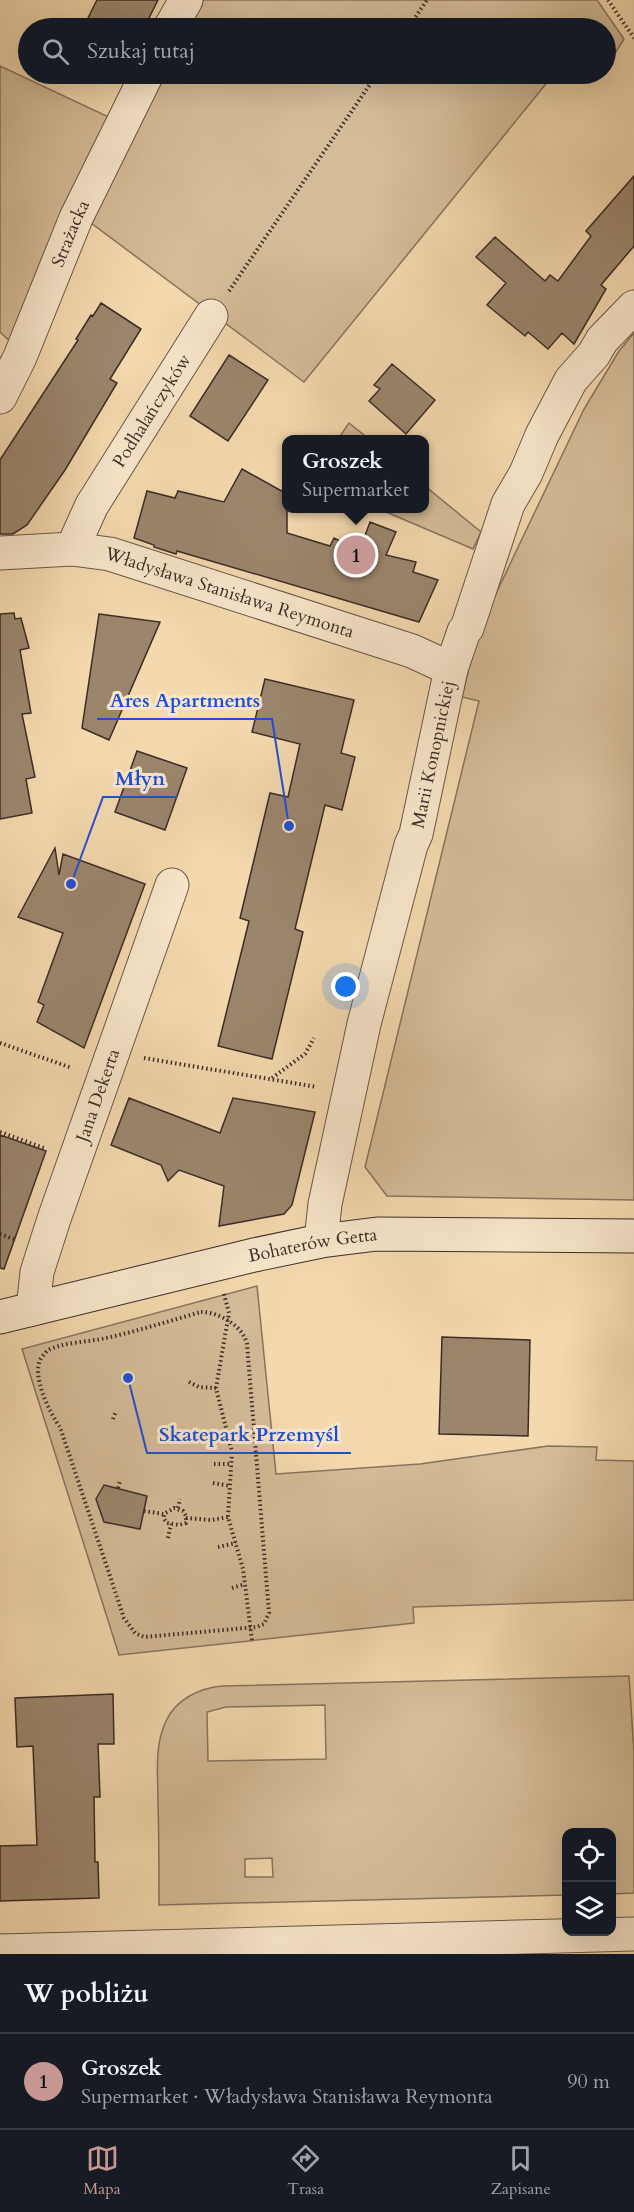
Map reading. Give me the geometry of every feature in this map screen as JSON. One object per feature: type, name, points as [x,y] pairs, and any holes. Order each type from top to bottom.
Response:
[{"type":"street","points":[[176,18],[186,0]]},
{"type":"street","name":"Strażacka","points":[[0,397],[20,357],[76,218],[142,84]]},
{"type":"street","name":"Marii Konopnickiej","points":[[321,1241],[325,1204],[364,1024],[416,834],[451,669],[508,504],[526,473],[542,435],[572,380],[594,354],[602,340],[634,307]]},
{"type":"street","name":"Podhalańczyków","points":[[72,549],[92,505],[211,316]]},
{"type":"street","name":"Władysława Stanisława Reymonta","points":[[0,553],[72,549],[103,553],[412,651],[451,669]]},
{"type":"street","name":"Jana Dekerta","points":[[33,1309],[38,1272],[54,1218],[172,885]]},
{"type":"street","name":"Bohaterów Getta","points":[[0,1317],[254,1255],[321,1241],[377,1234],[634,1236]]},
{"type":"street","points":[[0,1951],[634,1934]]},
{"type":"path","points":[[415,18],[427,0]]},
{"type":"path","points":[[608,0],[634,38]]},
{"type":"path","points":[[211,316],[370,84]]},
{"type":"path","points":[[271,1079],[305,1054],[314,1038]]},
{"type":"path","points":[[0,1042],[82,1072]]},
{"type":"path","points":[[136,1057],[321,1087]]},
{"type":"path","points":[[0,1132],[53,1151]]},
{"type":"path","points":[[221,1285],[229,1313],[216,1388],[232,1452],[228,1517],[245,1584],[252,1640]]},
{"type":"path","points":[[201,1312],[210,1313],[242,1331],[247,1344],[269,1606],[269,1613],[264,1624],[251,1627],[144,1637],[129,1627],[60,1427],[51,1415],[38,1375],[38,1366],[47,1351],[105,1339],[201,1312]]},
{"type":"path","points":[[189,1382],[199,1387],[216,1388]]},
{"type":"path","points":[[113,1419],[116,1411]]},
{"type":"path","points":[[214,1464],[231,1464]]},
{"type":"path","points":[[118,1488],[120,1481]]},
{"type":"path","points":[[213,1483],[230,1486]]},
{"type":"path","points":[[178,1508],[180,1499]]},
{"type":"path","points":[[144,1510],[164,1514],[178,1508],[183,1510],[186,1523],[171,1524],[164,1519],[164,1514]]},
{"type":"path","points":[[186,1518],[211,1520],[228,1517]]},
{"type":"path","points":[[168,1538],[171,1524]]},
{"type":"path","points":[[218,1547],[236,1543]]},
{"type":"path","points":[[232,1588],[245,1584]]},
{"type":"shaded area","points":[[200,0],[597,0],[609,18],[188,18]]},
{"type":"shaded area","points":[[616,27],[624,39],[616,52]]},
{"type":"shaded area","points":[[0,66],[18,74],[18,84],[38,84],[113,119],[14,345],[0,332]]},
{"type":"shaded area","points":[[148,84],[546,84],[304,382],[87,220]]},
{"type":"shaded area","points":[[634,333],[634,1200],[387,1196],[365,1167],[479,701],[462,697],[477,635],[584,409],[619,351]]},
{"type":"shaded area","points":[[349,423],[364,435],[341,435]]},
{"type":"shaded area","points":[[429,489],[481,532],[473,549],[388,513],[429,513]]},
{"type":"shaded area","points":[[257,1286],[276,1474],[420,1464],[548,1446],[597,1447],[596,1460],[634,1461],[634,1600],[413,1607],[414,1623],[119,1655],[22,1349]]},
{"type":"shaded area","points":[[629,1676],[634,1753],[634,1893],[616,1894],[616,1828],[562,1828],[562,1895],[159,1905],[157,1761],[162,1731],[170,1713],[182,1701],[205,1689],[222,1686]],"holes":[[[325,1705],[326,1759],[208,1761],[207,1712],[226,1707]],[[272,1858],[273,1877],[245,1877],[245,1859]]]},
{"type":"building","points":[[97,0],[158,0],[149,18],[88,18]]},
{"type":"building","points":[[634,176],[634,246],[601,285],[606,289],[574,344],[562,333],[548,349],[528,332],[525,336],[487,305],[506,283],[476,257],[495,237],[545,281],[550,275],[558,281],[591,236],[586,231]]},
{"type":"building","points":[[101,303],[141,329],[110,379],[117,383],[65,470],[27,525],[13,534],[0,534],[0,460],[78,340],[76,339],[91,315],[93,316]]},
{"type":"building","points":[[229,355],[268,380],[228,441],[190,416]]},
{"type":"building","points":[[392,364],[435,400],[406,434],[369,401],[380,389],[374,385]]},
{"type":"building","points":[[242,469],[282,491],[282,513],[287,513],[287,533],[330,546],[334,538],[352,547],[355,538],[363,541],[370,522],[396,532],[386,555],[416,562],[413,572],[438,580],[419,622],[177,551],[176,554],[134,538],[147,491],[175,498],[178,491],[224,502]]},
{"type":"building","points":[[14,613],[15,619],[21,618],[29,648],[20,650],[31,713],[22,714],[35,777],[26,779],[32,813],[0,819],[0,614]]},
{"type":"building","points":[[99,614],[160,622],[109,740],[82,728]]},
{"type":"building","points":[[265,679],[354,700],[341,753],[355,757],[342,810],[325,805],[295,929],[303,932],[272,1059],[218,1046],[249,921],[240,918],[270,793],[288,797],[300,744],[252,732]]},
{"type":"building","points":[[137,751],[187,768],[165,830],[115,812]]},
{"type":"building","points":[[55,848],[59,875],[63,854],[145,884],[84,1048],[37,1022],[44,1005],[38,1002],[63,933],[18,917]]},
{"type":"building","points":[[129,1098],[220,1133],[233,1098],[315,1112],[292,1205],[284,1214],[219,1226],[224,1186],[179,1170],[168,1181],[161,1165],[111,1145]]},
{"type":"building","points":[[0,1135],[46,1151],[4,1269],[0,1268]]},
{"type":"building","points":[[442,1337],[530,1340],[528,1436],[439,1434]]},
{"type":"building","points":[[104,1485],[147,1496],[140,1529],[104,1522],[96,1499]]},
{"type":"building","points":[[113,1694],[114,1744],[98,1744],[100,1797],[94,1797],[95,1862],[98,1862],[99,1898],[0,1901],[0,1846],[37,1845],[33,1746],[17,1747],[15,1698]]},
{"type":"place","name":"Groszek","points":[[356,555]]},
{"type":"place","name":"Ares Apartments","points":[[289,826]]},
{"type":"place","name":"Młyn","points":[[71,884]]},
{"type":"place","name":"Skatepark Przemyśl","points":[[128,1378]]}]
